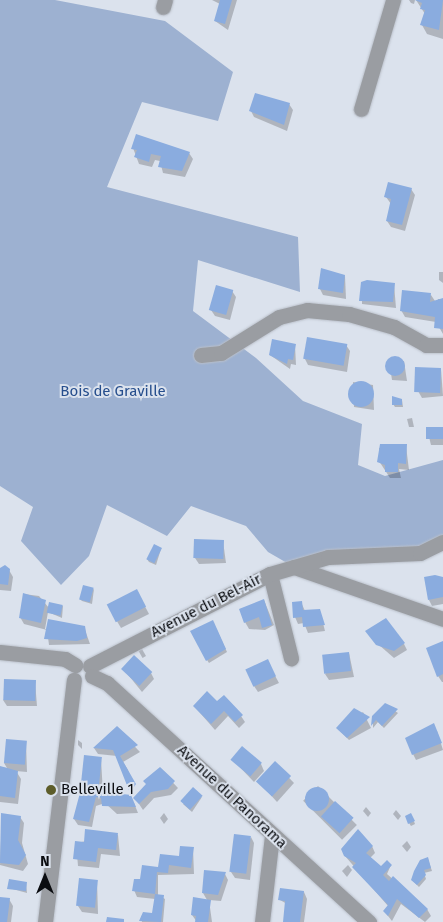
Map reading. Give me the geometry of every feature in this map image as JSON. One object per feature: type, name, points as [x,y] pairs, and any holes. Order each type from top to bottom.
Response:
[{"type":"street","points":[[361,110],[393,0]]},
{"type":"street","points":[[201,355],[221,352],[280,318],[307,310],[349,314],[394,327],[426,345],[443,345]]},
{"type":"street","name":"Avenue du Bel-Air","points":[[83,672],[270,574],[328,557],[420,553],[443,542]]},
{"type":"street","points":[[294,567],[443,619]]},
{"type":"street","points":[[270,574],[292,658]]},
{"type":"street","name":"Avenue du Panorama","points":[[0,652],[65,660],[83,672],[108,682],[272,835],[369,922]]},
{"type":"street","points":[[45,922],[83,672]]},
{"type":"street","points":[[262,922],[272,835]]},
{"type":"green space","name":"Bois de Graville","points":[[0,0],[55,0],[165,21],[233,72],[218,121],[142,102],[107,187],[298,237],[300,292],[198,260],[193,311],[256,358],[303,401],[362,424],[358,465],[385,476],[443,460],[443,542],[294,567],[268,552],[246,526],[191,506],[167,536],[107,505],[89,556],[61,585],[21,541],[33,507],[0,486]]},
{"type":"building","points":[[220,0],[232,0],[225,24],[214,21]]},
{"type":"building","points":[[415,0],[443,0],[439,30],[420,25],[425,10],[420,9],[422,3]]},
{"type":"building","points":[[255,93],[290,103],[284,125],[249,111]]},
{"type":"building","points":[[136,134],[190,152],[182,171],[158,167],[161,156],[151,154],[149,162],[134,157],[137,150],[131,149]]},
{"type":"building","points":[[388,182],[412,188],[402,225],[386,221],[391,199],[384,197]]},
{"type":"building","points":[[321,268],[345,275],[343,293],[318,289]]},
{"type":"building","points":[[367,280],[395,283],[393,302],[359,301],[361,282]]},
{"type":"building","points":[[216,285],[233,290],[226,315],[209,310]]},
{"type":"building","points":[[402,290],[431,293],[430,302],[443,298],[443,329],[434,328],[435,317],[400,311]]},
{"type":"building","points":[[307,337],[347,344],[344,366],[303,359]]},
{"type":"building","points":[[272,339],[296,344],[293,360],[288,359],[287,364],[269,355]]},
{"type":"building","points":[[395,356],[402,359],[405,366],[402,373],[395,376],[388,373],[385,366],[388,359]]},
{"type":"building","points":[[415,367],[441,368],[440,393],[414,392]]},
{"type":"building","points":[[361,381],[370,385],[374,394],[370,403],[361,407],[352,403],[348,394],[352,385]]},
{"type":"building","points":[[392,396],[402,399],[402,405],[392,405]]},
{"type":"building","points":[[426,427],[443,427],[443,439],[426,439]]},
{"type":"building","points":[[380,444],[407,444],[406,464],[398,463],[398,472],[385,472],[385,465],[377,462]]},
{"type":"building","points":[[194,539],[224,540],[223,559],[193,558]]},
{"type":"building","points":[[154,544],[162,548],[154,563],[146,559]]},
{"type":"building","points":[[5,565],[10,569],[8,585],[0,584],[0,568]]},
{"type":"building","points":[[435,575],[443,577],[443,597],[428,600],[424,577]]},
{"type":"building","points":[[83,585],[94,588],[90,602],[79,599]]},
{"type":"building","points":[[137,589],[146,607],[116,622],[107,604]]},
{"type":"building","points":[[23,593],[46,600],[41,623],[19,618]]},
{"type":"building","points":[[264,599],[272,625],[262,628],[259,617],[244,623],[239,609]]},
{"type":"building","points":[[302,601],[303,610],[320,609],[325,625],[303,627],[302,617],[293,618],[292,602]]},
{"type":"building","points":[[49,602],[63,605],[60,616],[47,613]]},
{"type":"building","points":[[386,618],[405,643],[394,651],[376,645],[365,631]]},
{"type":"building","points":[[48,619],[85,626],[87,638],[77,641],[44,639]]},
{"type":"building","points":[[213,620],[226,649],[206,661],[190,631]]},
{"type":"building","points":[[443,641],[443,674],[437,677],[426,648]]},
{"type":"building","points":[[349,652],[351,671],[324,674],[322,655]]},
{"type":"building","points":[[134,655],[152,672],[139,686],[121,669]]},
{"type":"building","points":[[268,659],[276,676],[253,687],[245,670]]},
{"type":"building","points":[[4,679],[36,680],[35,701],[3,700]]},
{"type":"building","points":[[207,691],[217,701],[224,695],[243,715],[235,722],[224,711],[211,724],[193,706]]},
{"type":"building","points":[[385,703],[398,709],[382,726],[376,720],[371,726],[372,716]]},
{"type":"building","points":[[354,708],[370,717],[347,738],[336,728]]},
{"type":"building","points":[[434,723],[442,743],[412,755],[405,738]]},
{"type":"building","points":[[117,726],[138,745],[120,756],[136,784],[130,793],[113,750],[93,748]]},
{"type":"building","points":[[6,739],[27,741],[25,765],[4,763]]},
{"type":"building","points":[[242,746],[262,763],[250,777],[230,760]]},
{"type":"building","points":[[84,755],[102,757],[99,787],[81,785]]},
{"type":"building","points":[[275,761],[291,776],[272,796],[256,781]]},
{"type":"building","points":[[0,766],[18,771],[15,798],[0,796]]},
{"type":"building","points":[[160,767],[175,781],[168,789],[151,792],[139,804],[133,798],[146,784],[143,781]]},
{"type":"building","points":[[193,787],[203,796],[190,810],[180,801]]},
{"type":"building","points":[[317,787],[322,788],[328,794],[328,804],[322,810],[317,811],[312,810],[306,804],[305,799],[306,794],[312,788]]},
{"type":"building","points":[[81,789],[131,795],[136,807],[102,806],[101,798],[96,797],[89,822],[73,819]]},
{"type":"building","points":[[335,801],[354,818],[340,833],[321,817]]},
{"type":"building","points":[[1,813],[21,816],[18,840],[26,855],[19,865],[0,863]]},
{"type":"building","points":[[411,813],[415,821],[408,824],[405,816]]},
{"type":"building","points":[[85,829],[118,833],[116,850],[98,848],[96,862],[73,859],[75,841],[84,842]]},
{"type":"building","points":[[358,829],[373,846],[366,853],[381,866],[387,860],[392,865],[383,875],[389,881],[393,876],[428,909],[419,918],[397,899],[388,916],[383,911],[388,905],[352,867],[356,863],[344,856],[341,849]]},
{"type":"building","points":[[234,834],[251,836],[246,874],[229,872]]},
{"type":"building","points":[[180,846],[194,847],[191,868],[169,865],[168,873],[157,872],[155,894],[132,891],[134,879],[140,879],[142,865],[158,867],[160,854],[179,856]]},
{"type":"building","points":[[428,857],[431,868],[424,870],[426,875],[417,885],[411,880],[414,871],[420,860]]},
{"type":"building","points":[[204,870],[226,872],[218,895],[202,893]]},
{"type":"building","points":[[79,878],[98,880],[95,908],[76,906]]},
{"type":"building","points":[[9,879],[27,882],[26,891],[7,889]]},
{"type":"building","points":[[280,888],[304,891],[300,922],[283,922],[285,901],[278,900]]},
{"type":"building","points":[[155,894],[164,895],[161,922],[139,921],[143,912],[152,913]]},
{"type":"building","points":[[0,897],[10,898],[7,922],[0,922]]},
{"type":"building","points":[[193,897],[211,900],[208,922],[195,922],[196,916],[191,915]]},
{"type":"building","points":[[107,917],[124,919],[124,922],[106,922]]},
{"type":"place","name":"Belleville 1","points":[[51,790]]}]
